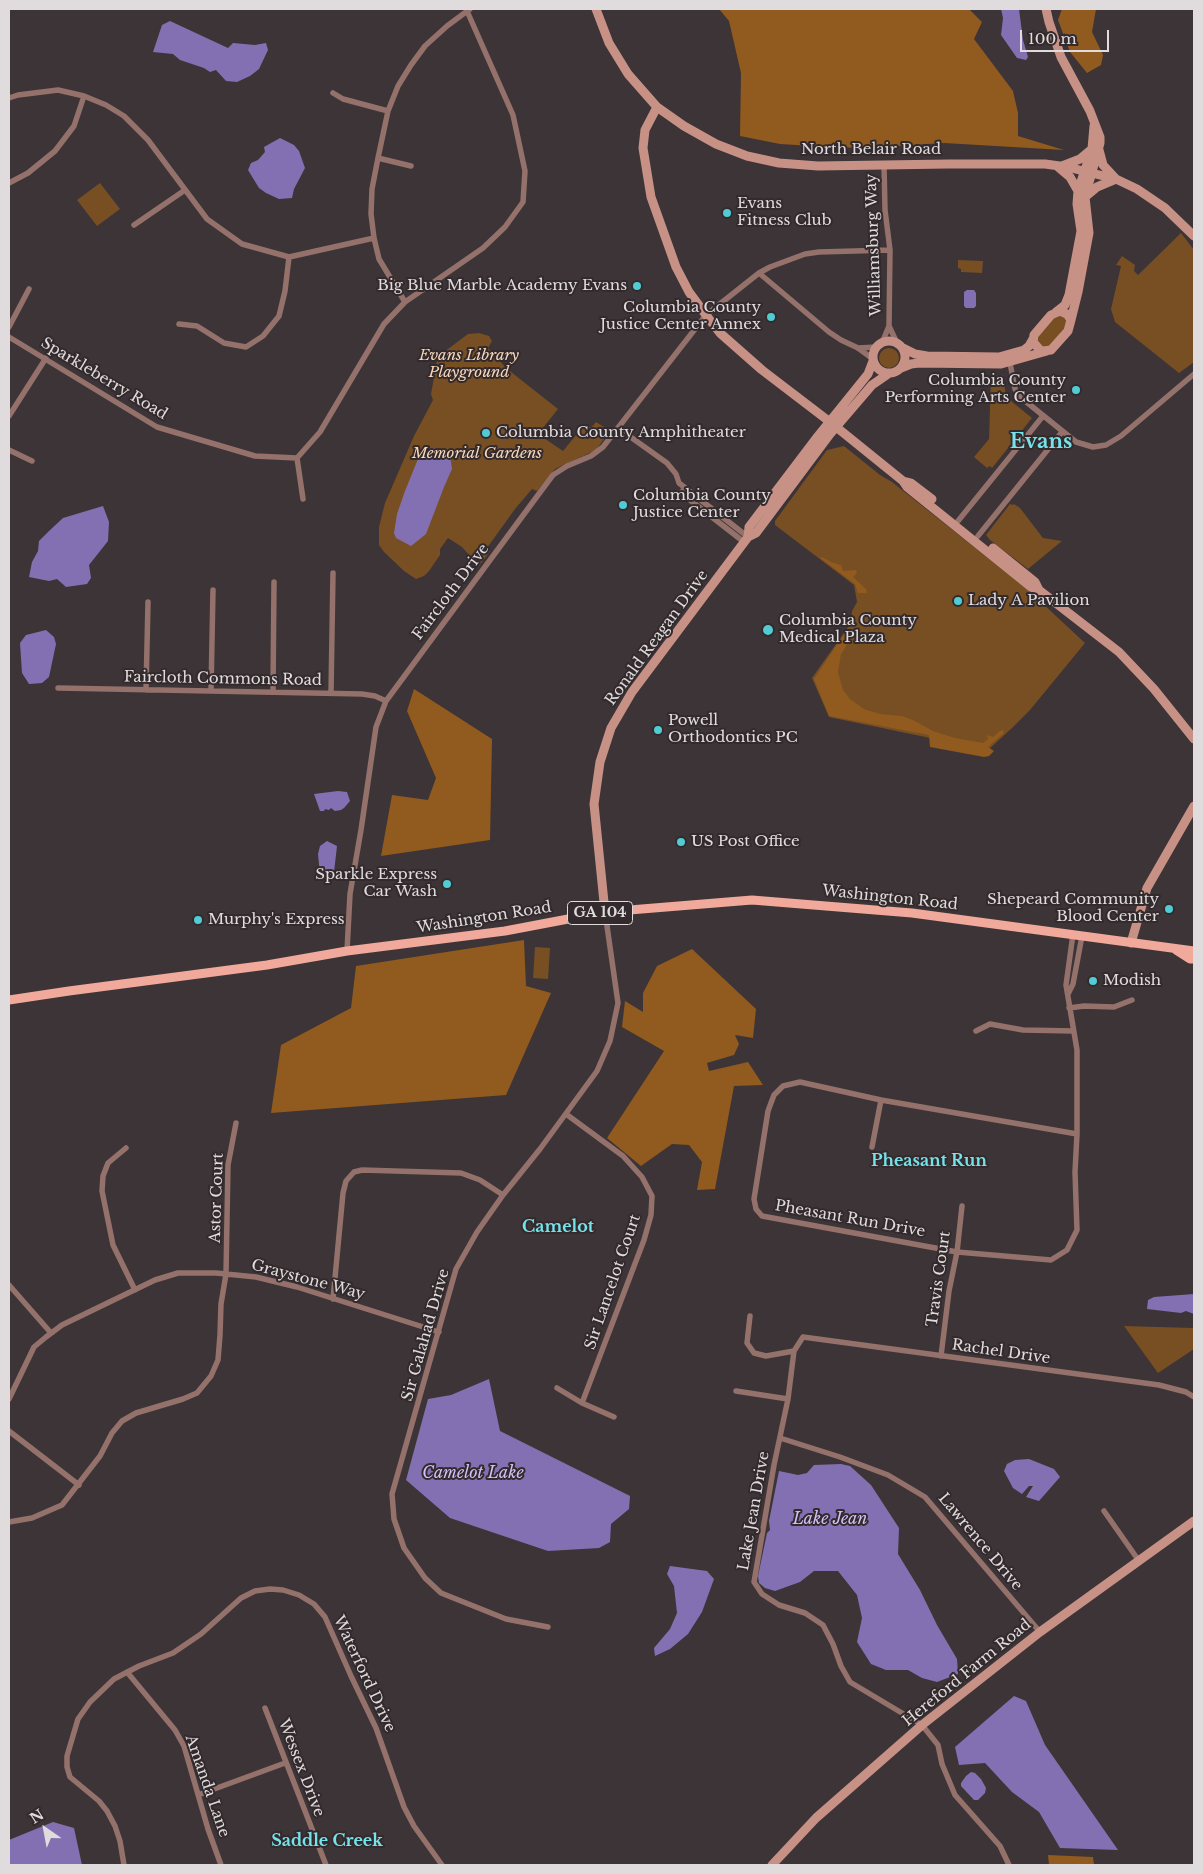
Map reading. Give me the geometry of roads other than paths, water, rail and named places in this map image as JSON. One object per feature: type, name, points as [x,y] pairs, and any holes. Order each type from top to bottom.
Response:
[{"type":"main road","name":"Washington Road","points":[[9,1000],[267,966],[347,951],[505,931],[604,912],[752,900],[912,913],[1194,951]]},
{"type":"main road","name":"Washington Road","points":[[1173,948],[1190,959],[1194,959]]},
{"type":"street","name":"North Belair Road","points":[[596,9],[609,43],[628,74],[657,107],[684,126],[716,144],[747,156],[779,163],[818,166],[884,164],[1060,166],[1116,179],[1148,195],[1171,213],[1194,236]]},
{"type":"street","name":"Ronald Reagan Drive","points":[[604,912],[594,804],[600,762],[611,728],[632,692],[746,539],[749,527],[833,424],[868,374],[874,352],[880,345],[890,341],[915,354],[927,356],[1000,357],[1024,350],[1029,346],[1036,332],[1051,315],[1065,305],[1082,247],[1089,233],[1082,194],[1096,150],[1094,124],[1090,111],[1061,57],[1046,9]]},
{"type":"street","points":[[303,499],[297,458],[320,432],[384,324],[405,302],[483,248],[504,227],[523,202],[526,171],[513,115],[468,10],[425,46],[398,86],[388,111],[378,158],[371,206],[374,238],[379,259],[405,302]]},
{"type":"street","points":[[9,98],[18,94],[58,90],[84,96],[124,116],[148,140],[207,219],[242,244],[289,257],[374,238]]},
{"type":"street","points":[[333,93],[343,99],[388,111]]},
{"type":"street","points":[[9,183],[28,173],[55,151],[74,126],[84,96]]},
{"type":"street","points":[[657,107],[645,130],[643,148],[651,197],[676,266],[689,292],[720,333],[762,370],[903,481],[911,483],[1031,587],[1039,590],[1119,652],[1154,689],[1194,739]]},
{"type":"street","points":[[1096,150],[1103,165],[1116,179],[1082,194],[1060,166],[1080,159],[1096,150]]},
{"type":"street","points":[[378,158],[411,166]]},
{"type":"street","name":"Williamsburg Way","points":[[880,345],[889,326],[890,250],[885,210],[884,164]]},
{"type":"street","points":[[134,225],[184,190]]},
{"type":"street","name":"Ronald Reagan Drive","points":[[833,424],[872,385],[888,374],[911,364],[991,365],[1010,363],[1054,347],[1068,331],[1078,292],[1082,247]]},
{"type":"street","name":"Faircloth Drive","points":[[347,951],[350,894],[376,727],[386,701],[554,475],[567,466],[591,456],[603,447],[706,315],[759,272],[790,259],[819,252],[890,250]]},
{"type":"street","points":[[179,324],[197,326],[224,343],[246,346],[263,336],[279,316],[285,291],[289,257]]},
{"type":"street","points":[[759,272],[829,332],[858,348],[873,360],[878,370],[888,374]]},
{"type":"street","points":[[9,327],[29,289]]},
{"type":"street","points":[[1056,312],[1064,312],[1071,320]]},
{"type":"street","name":"Williamsburg Way","points":[[889,326],[900,346]]},
{"type":"street","name":"Sparkleberry Road","points":[[9,337],[157,427],[255,456],[297,458]]},
{"type":"street","points":[[1033,339],[1037,348],[1047,351]]},
{"type":"street","points":[[858,348],[880,345]]},
{"type":"street","points":[[900,346],[905,361],[901,368]]},
{"type":"street","points":[[9,416],[46,358]]},
{"type":"street","points":[[1010,363],[1017,394],[1062,432],[1076,442],[1086,446],[1106,445],[1121,436],[1194,374]]},
{"type":"street","points":[[956,523],[1043,416]]},
{"type":"street","points":[[618,428],[670,466],[676,474],[683,491],[746,539]]},
{"type":"street","points":[[976,539],[1062,432]]},
{"type":"street","points":[[9,450],[32,461]]},
{"type":"street","points":[[331,694],[333,573]]},
{"type":"street","points":[[273,692],[274,582]]},
{"type":"street","points":[[211,691],[212,590]]},
{"type":"street","points":[[146,690],[148,602]]},
{"type":"street","name":"Faircloth Commons Road","points":[[58,688],[370,695],[386,701]]},
{"type":"street","points":[[1131,943],[1143,898],[1149,884],[1194,806]]},
{"type":"street","name":"Sir Galahad Drive","points":[[548,1626],[506,1619],[441,1593],[425,1578],[404,1548],[394,1519],[392,1494],[456,1269],[477,1232],[503,1195],[597,1072],[610,1042],[618,1003],[604,912]]},
{"type":"street","name":"Pheasant Run Drive","points":[[1077,935],[1073,984],[1068,994],[1077,1050],[1077,1134],[1075,1172],[1077,1230],[1067,1250],[1051,1260],[957,1252],[762,1216],[756,1209],[754,1199],[768,1110],[774,1096],[784,1086],[800,1082],[881,1100],[1077,1134]]},
{"type":"street","points":[[1070,1008],[1084,1006],[1114,1007],[1132,1000]]},
{"type":"street","points":[[976,1031],[990,1024],[1023,1030],[1073,1031]]},
{"type":"street","points":[[872,1147],[881,1100]]},
{"type":"street","name":"Sir Lancelot Court","points":[[566,1114],[623,1156],[642,1177],[652,1196],[651,1215],[644,1240],[582,1403]]},
{"type":"street","name":"Astor Court","points":[[9,1522],[32,1518],[62,1505],[100,1456],[112,1433],[122,1421],[136,1413],[183,1399],[196,1393],[211,1376],[218,1360],[221,1304],[226,1274],[228,1166],[236,1124]]},
{"type":"street","points":[[126,1148],[108,1163],[103,1176],[102,1191],[113,1245],[135,1290]]},
{"type":"street","points":[[333,1299],[343,1193],[346,1181],[354,1172],[362,1170],[461,1173],[480,1180],[503,1195]]},
{"type":"street","name":"Travis Court","points":[[941,1356],[962,1206]]},
{"type":"street","name":"Graystone Way","points":[[9,1399],[34,1347],[51,1333],[62,1325],[156,1280],[178,1273],[256,1277],[297,1287],[439,1332]]},
{"type":"street","points":[[9,1285],[51,1333]]},
{"type":"street","points":[[750,1316],[747,1343],[754,1353],[766,1356],[794,1351]]},
{"type":"street","name":"Rachel Drive","points":[[803,1336],[1159,1386],[1186,1392],[1194,1397]]},
{"type":"street","name":"Lake Jean Drive","points":[[803,1336],[794,1351],[788,1399],[754,1582],[762,1594],[779,1605],[805,1613],[823,1625],[840,1666],[850,1682],[922,1724]]},
{"type":"street","points":[[557,1388],[582,1403],[614,1417]]},
{"type":"street","points":[[736,1390],[788,1399]]},
{"type":"street","points":[[9,1431],[79,1485]]},
{"type":"street","name":"Lawrence Drive","points":[[780,1438],[840,1456],[880,1472],[925,1497],[1040,1632]]},
{"type":"street","points":[[1104,1511],[1139,1561]]},
{"type":"street","name":"Hereford Farm Road","points":[[772,1865],[816,1818],[922,1724],[1040,1632],[1194,1521]]},
{"type":"street","name":"Waterford Drive","points":[[124,1865],[120,1841],[107,1811],[99,1801],[70,1777],[67,1762],[78,1719],[101,1690],[127,1672],[173,1654],[189,1644],[241,1598],[255,1591],[270,1589],[283,1590],[299,1595],[314,1604],[325,1618],[350,1676],[376,1728],[404,1807],[414,1826],[442,1865]]},
{"type":"street","name":"Amanda Lane","points":[[127,1672],[175,1730],[184,1746],[208,1829],[221,1865]]},
{"type":"street","name":"Wessex Drive","points":[[265,1708],[326,1865]]},
{"type":"street","points":[[922,1724],[938,1745],[942,1764],[955,1795],[1000,1846],[1009,1865]]},
{"type":"street","points":[[198,1795],[285,1763]]},
{"type":"water","points":[[1001,9],[1019,9],[1023,40],[1028,57],[1026,60],[1017,58],[1001,35],[1003,18]]},
{"type":"water","points":[[170,21],[228,48],[233,43],[255,45],[266,43],[268,50],[259,69],[250,76],[237,82],[226,81],[216,70],[210,72],[180,60],[173,54],[153,52],[162,25]]},
{"type":"water","points":[[280,138],[294,145],[299,151],[305,168],[294,189],[292,198],[279,199],[266,193],[259,188],[248,170],[251,163],[258,160],[265,152],[264,147]]},
{"type":"water","points":[[974,290],[976,293],[976,306],[974,308],[966,308],[964,306],[964,292]]},
{"type":"water","points":[[435,448],[445,451],[450,455],[452,469],[426,534],[411,546],[396,538],[394,533],[397,514],[420,454],[426,449]]},
{"type":"water","points":[[103,506],[109,522],[108,541],[89,565],[91,578],[87,584],[66,587],[57,579],[49,581],[29,577],[32,562],[38,551],[39,541],[49,531],[63,518]]},
{"type":"water","points":[[46,630],[54,637],[56,644],[49,677],[42,683],[29,684],[22,673],[20,643],[26,635]]},
{"type":"water","points":[[338,791],[347,792],[350,801],[344,808],[335,811],[331,808],[320,811],[314,794]]},
{"type":"water","points":[[327,841],[337,846],[334,872],[327,878],[320,875],[318,854],[320,846]]},
{"type":"water","points":[[1194,1294],[1194,1314],[1186,1311],[1181,1313],[1147,1309],[1148,1300],[1154,1297]]},
{"type":"water","name":"Camelot Lake","points":[[489,1379],[500,1431],[630,1496],[629,1509],[611,1524],[610,1542],[599,1548],[548,1551],[450,1518],[406,1480],[428,1399],[451,1395]]},
{"type":"water","points":[[1029,1459],[1054,1469],[1060,1477],[1039,1501],[1026,1497],[1033,1486],[1029,1486],[1022,1494],[1013,1488],[1004,1471],[1007,1464],[1015,1460]]},
{"type":"water","name":"Lake Jean","points":[[841,1464],[850,1466],[871,1485],[899,1528],[898,1554],[920,1590],[937,1625],[957,1659],[958,1674],[937,1682],[922,1678],[908,1670],[886,1670],[871,1664],[857,1642],[862,1618],[857,1595],[838,1571],[814,1571],[800,1582],[775,1591],[765,1588],[759,1583],[758,1576],[767,1533],[770,1530],[769,1521],[779,1471],[798,1475],[807,1473],[814,1465]]},
{"type":"water","points":[[670,1566],[707,1571],[714,1579],[702,1612],[688,1634],[670,1649],[655,1656],[654,1648],[670,1629],[677,1613],[674,1586],[667,1574]]},
{"type":"water","points":[[1014,1696],[1026,1701],[1045,1745],[1118,1850],[1060,1848],[1039,1812],[1012,1792],[985,1763],[959,1765],[955,1747]]},
{"type":"water","points":[[971,1772],[981,1779],[986,1788],[985,1793],[978,1800],[974,1800],[961,1786],[966,1776]]},
{"type":"water","points":[[53,1822],[74,1828],[82,1865],[9,1865],[9,1840]]},
{"type":"place","name":"Evans Fitness Club","points":[[727,213]]},
{"type":"place","name":"Big Blue Marble Academy Evans","points":[[637,286]]},
{"type":"place","name":"Columbia County Justice Center Annex","points":[[771,317]]},
{"type":"place","name":"Columbia County Performing Arts Center","points":[[1076,390]]},
{"type":"place","name":"Columbia County Amphitheater","points":[[486,433]]},
{"type":"place","name":"Columbia County Justice Center","points":[[623,505]]},
{"type":"place","name":"Lady A Pavilion","points":[[958,601]]},
{"type":"place","name":"Columbia County Medical Plaza","points":[[768,630]]},
{"type":"place","name":"Powell Orthodontics PC","points":[[658,730]]},
{"type":"place","name":"US Post Office","points":[[681,842]]},
{"type":"place","name":"Sparkle Express Car Wash","points":[[447,884]]},
{"type":"place","name":"Shepeard Community Blood Center","points":[[1169,909]]},
{"type":"place","name":"Murphy's Express","points":[[198,920]]},
{"type":"place","name":"Modish","points":[[1093,981]]},
{"type":"district","name":"Evans","points":[[1041,442]]},
{"type":"district","name":"Pheasant Run","points":[[929,1161]]},
{"type":"district","name":"Camelot","points":[[558,1227]]},
{"type":"district","name":"Saddle Creek","points":[[327,1841]]},
{"type":"park label","name":"Evans Library Playground","points":[[469,364]]},
{"type":"park label","name":"Memorial Gardens","points":[[477,454]]}]
